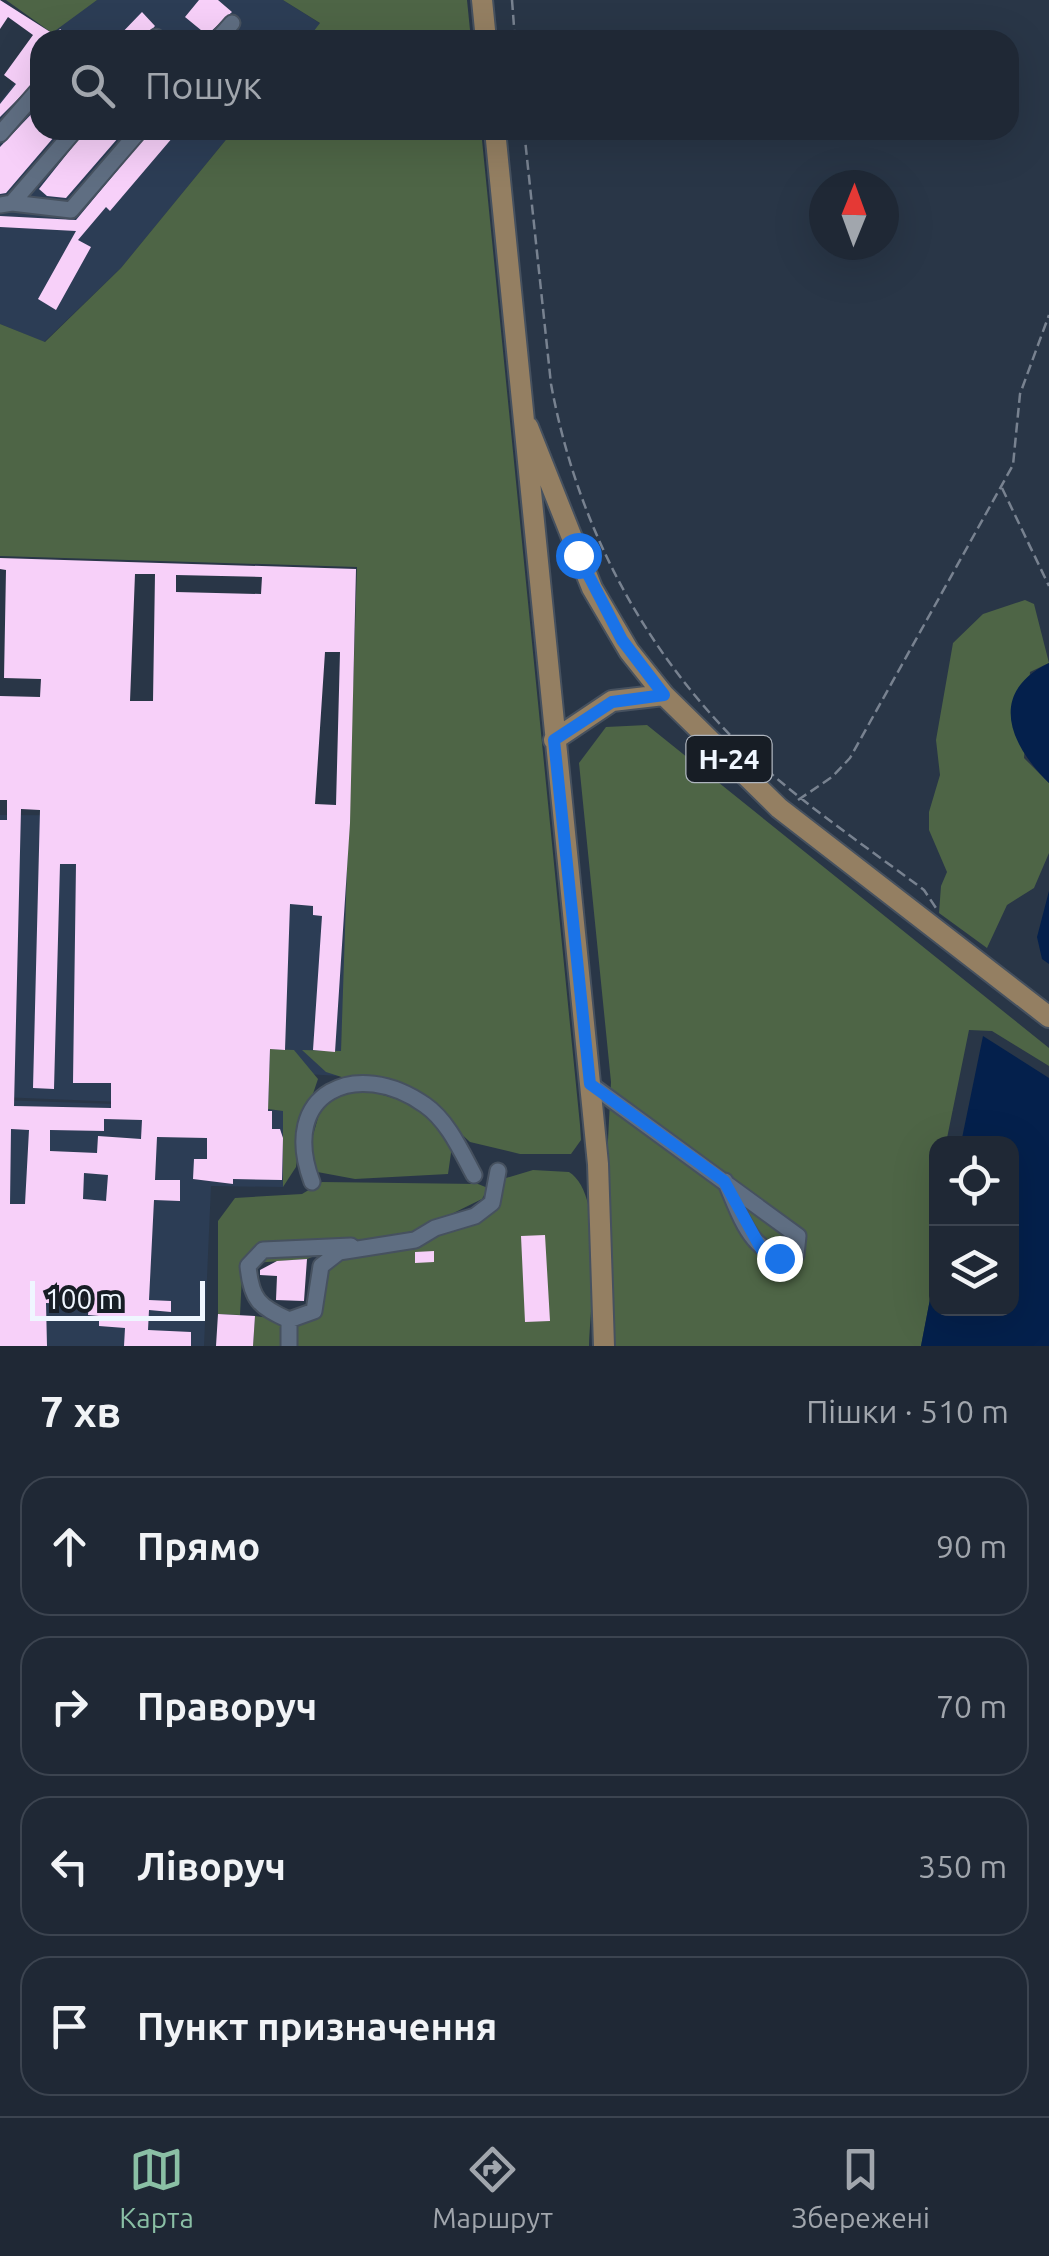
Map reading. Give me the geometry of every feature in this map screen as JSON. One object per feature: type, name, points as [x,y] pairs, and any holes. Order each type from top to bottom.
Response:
[{"type":"main road","points":[[482,0],[485,30]]},
{"type":"main road","name":"Н-24","points":[[496,140],[521,411],[592,588],[629,651],[664,695],[784,812],[1049,1016]]},
{"type":"main road","points":[[521,411],[603,1222],[604,1346]]},
{"type":"main road","points":[[554,740],[612,702],[664,695]]},
{"type":"lane","points":[[226,30],[232,23]]},
{"type":"lane","points":[[0,134],[30,100]]},
{"type":"lane","points":[[6,204],[66,140]]},
{"type":"lane","points":[[6,204],[71,210],[131,140]]},
{"type":"lane","points":[[590,1084],[724,1181],[798,1236],[796,1255],[779,1258],[762,1250],[724,1181]]},
{"type":"lane","points":[[312,1182],[304,1143],[312,1106],[325,1090],[346,1085],[388,1088],[426,1106],[449,1131],[474,1175]]},
{"type":"lane","points":[[370,1247],[312,1245],[263,1250],[248,1266],[250,1292],[262,1308],[289,1320],[314,1311],[321,1266],[339,1252],[415,1240],[434,1228],[475,1216],[492,1203],[498,1171]]},
{"type":"lane","points":[[289,1320],[289,1346]]},
{"type":"path","points":[[512,0],[515,30]]},
{"type":"path","points":[[525,140],[558,424],[598,545],[677,675],[736,740],[924,890],[948,920]]},
{"type":"path","points":[[784,812],[832,777],[850,758],[1013,465],[1020,394],[1049,315]]},
{"type":"path","points":[[1001,486],[1049,586]]},
{"type":"shaded area","points":[[97,0],[283,0],[321,24],[316,30],[55,30]]},
{"type":"shaded area","points":[[30,62],[30,140],[226,140],[121,268],[44,342],[0,324],[0,102]]},
{"type":"shaded area","points":[[0,815],[351,817],[340,1076],[271,1072],[270,1108],[0,1097]]},
{"type":"shaded area","points":[[0,1100],[283,1110],[283,1187],[211,1186],[204,1346],[0,1346]]},
{"type":"green space","points":[[6,0],[97,0],[56,30],[48,30]]},
{"type":"green space","points":[[283,0],[467,0],[470,30],[315,30],[320,23]]},
{"type":"green space","points":[[226,140],[482,140],[580,1125],[581,1140],[571,1154],[520,1154],[470,1142],[431,1106],[326,1072],[302,1050],[341,1051],[357,567],[0,556],[0,324],[45,342],[121,268]]},
{"type":"green space","points":[[1025,600],[1034,604],[1049,663],[1030,672],[1024,758],[1049,783],[1049,853],[1034,888],[1007,905],[987,948],[939,913],[941,886],[947,872],[929,830],[929,812],[940,775],[936,740],[953,643],[983,614]]},
{"type":"green space","points":[[647,725],[1049,1048],[1049,1066],[992,1031],[969,1030],[947,1136],[929,1136],[929,1304],[921,1346],[613,1346],[607,1159],[611,1082],[579,763],[606,727]]},
{"type":"green space","points":[[270,1049],[294,1050],[318,1079],[301,1129],[296,1167],[283,1187],[283,1111],[268,1109]]},
{"type":"green space","points":[[359,1089],[402,1101],[432,1122],[452,1146],[448,1174],[355,1179],[312,1171],[309,1149],[324,1097]]},
{"type":"green space","points":[[533,1170],[569,1172],[581,1184],[588,1203],[593,1252],[589,1346],[291,1346],[296,1326],[321,1317],[326,1271],[340,1257],[491,1215],[506,1178]]},
{"type":"green space","points":[[322,1182],[478,1184],[488,1188],[482,1199],[419,1230],[348,1243],[307,1259],[254,1263],[242,1275],[240,1315],[218,1314],[218,1221],[235,1198],[302,1194]]},
{"type":"green space","points":[[255,1316],[277,1319],[283,1327],[282,1346],[253,1346]]},
{"type":"water","points":[[1049,663],[1049,783],[1016,736],[1011,704],[1017,689]]},
{"type":"water","points":[[1049,891],[1049,964],[1042,959],[1037,937]]},
{"type":"water","points":[[983,1036],[1049,1078],[1049,1346],[921,1346],[929,1304],[929,1316],[1019,1316],[1019,1136],[962,1136]]},
{"type":"building","points":[[0,0],[47,30],[30,33],[8,17],[0,29]]},
{"type":"building","points":[[199,0],[218,0],[232,12],[212,30],[201,30],[185,17]]},
{"type":"building","points":[[142,12],[155,26],[151,30],[125,30]]},
{"type":"building","points":[[30,39],[30,87],[0,117],[0,104],[16,84],[4,75]]},
{"type":"building","points":[[30,116],[30,140],[51,140],[6,193],[0,194],[0,147]]},
{"type":"building","points":[[78,140],[116,140],[66,198],[47,196],[39,189]]},
{"type":"building","points":[[143,140],[170,140],[110,211],[106,207],[78,240],[91,247],[56,310],[38,299],[76,231],[0,227],[0,216],[76,220]]},
{"type":"building","points":[[0,558],[356,569],[350,823],[335,1052],[313,1050],[322,916],[313,915],[313,906],[290,904],[285,1050],[270,1049],[268,1111],[272,1111],[272,1129],[280,1129],[283,1138],[282,1180],[233,1179],[233,1184],[193,1179],[194,1159],[207,1159],[207,1138],[157,1137],[155,1180],[180,1180],[180,1201],[154,1200],[149,1300],[171,1301],[171,1312],[149,1310],[148,1330],[191,1332],[191,1346],[124,1346],[125,1328],[99,1326],[99,1316],[88,1315],[89,1305],[46,1303],[47,1346],[0,1346],[0,820],[7,820],[7,800],[0,800],[0,696],[40,697],[41,679],[4,678],[6,570],[0,569]],"holes":[[[135,574],[155,574],[153,701],[130,701]],[[176,575],[262,577],[261,594],[176,592]],[[325,652],[340,652],[336,805],[315,804]],[[21,809],[40,810],[33,1088],[54,1089],[60,864],[76,864],[73,1083],[111,1083],[111,1108],[14,1106]],[[104,1119],[142,1120],[141,1139],[98,1136],[97,1153],[50,1151],[50,1130],[104,1131]],[[11,1129],[29,1130],[25,1204],[10,1204]],[[84,1173],[108,1175],[106,1201],[83,1199]]]},
{"type":"building","points":[[545,1235],[550,1321],[525,1322],[521,1236]]},
{"type":"building","points":[[434,1251],[434,1262],[415,1263],[415,1252]]},
{"type":"building","points":[[307,1259],[304,1301],[276,1300],[277,1276],[260,1275],[260,1270],[277,1261]]},
{"type":"building","points":[[218,1314],[255,1316],[253,1346],[216,1346]]},
{"type":"route","points":[[578,555],[622,640],[664,695],[612,702],[592,711],[554,740],[590,1084],[724,1181],[762,1250],[779,1258]]}]
